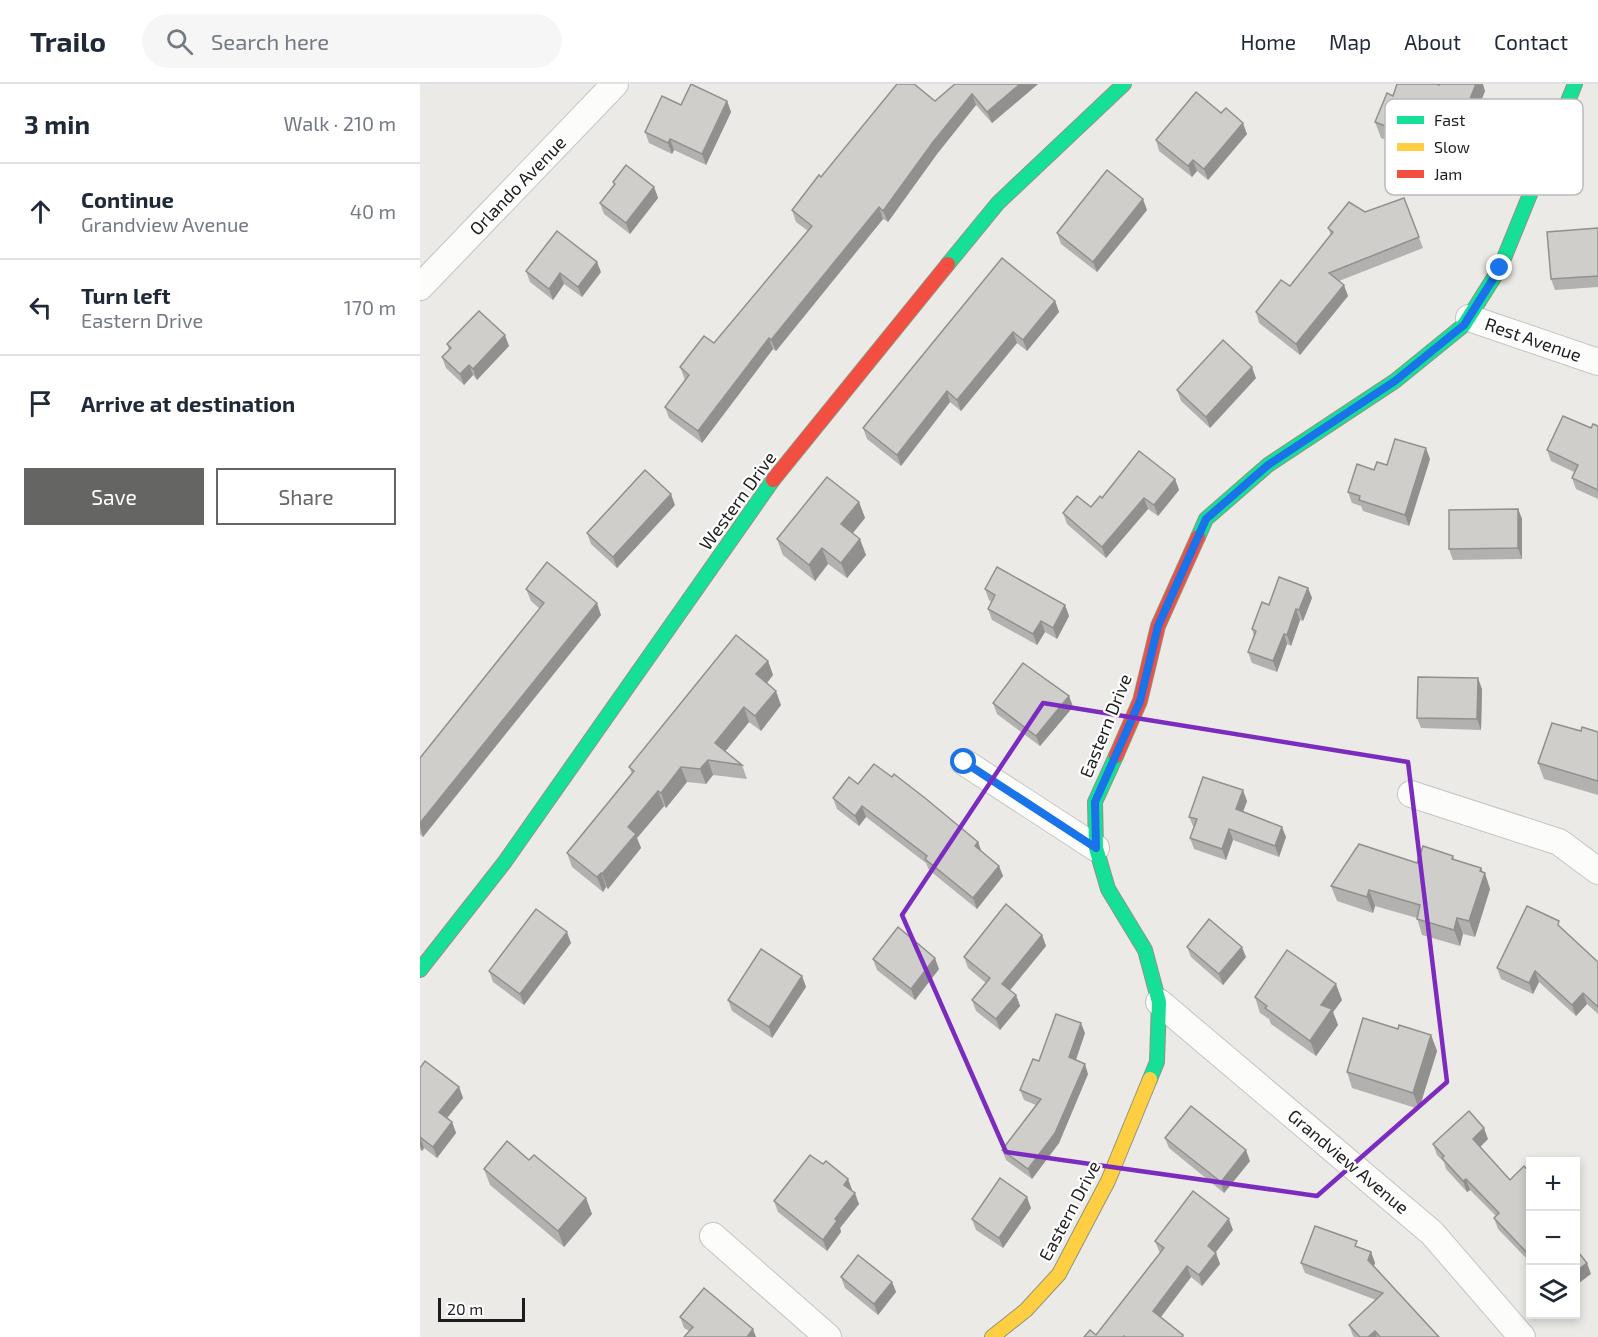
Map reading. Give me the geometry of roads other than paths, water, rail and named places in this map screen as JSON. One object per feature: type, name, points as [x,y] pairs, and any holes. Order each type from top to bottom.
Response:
[{"type":"street","name":"Orlando Avenue","points":[[420,287],[615,84]]},
{"type":"street","name":"Western Drive","points":[[420,970],[504,863],[771,484],[998,203],[1124,84]]},
{"type":"street","name":"Eastern Drive","points":[[1569,99],[1575,84]]},
{"type":"street","name":"Eastern Drive","points":[[992,1337],[1026,1310],[1059,1274],[1108,1181],[1157,1062],[1159,1002],[1145,950],[1108,889],[1096,848],[1095,802],[1140,701],[1158,626],[1206,519],[1268,465],[1395,381],[1464,325],[1500,268],[1530,195]]},
{"type":"street","name":"Rest Avenue","points":[[1469,318],[1598,362]]},
{"type":"street","points":[[964,762],[1096,848]]},
{"type":"street","points":[[1411,794],[1559,842],[1598,871]]},
{"type":"street","name":"Grandview Avenue","points":[[1159,1002],[1432,1233],[1522,1337]]},
{"type":"street","points":[[713,1236],[828,1337]]}]
